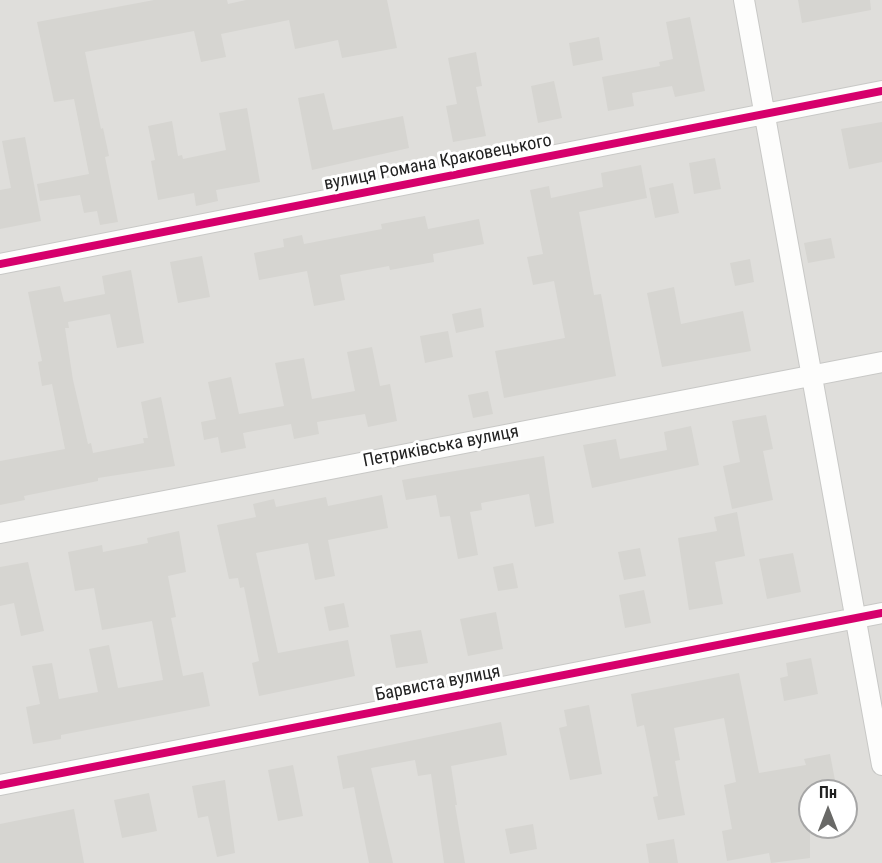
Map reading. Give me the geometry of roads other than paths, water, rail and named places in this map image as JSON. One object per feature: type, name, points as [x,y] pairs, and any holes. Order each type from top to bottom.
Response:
[{"type":"street","points":[[744,0],[882,765]]},
{"type":"street","name":"вулиця Романа Краковецького","points":[[0,264],[882,92]]},
{"type":"street","name":"Петриківська вулиця","points":[[0,533],[882,362]]},
{"type":"street","name":"Барвиста вулиця","points":[[0,785],[882,613]]}]
